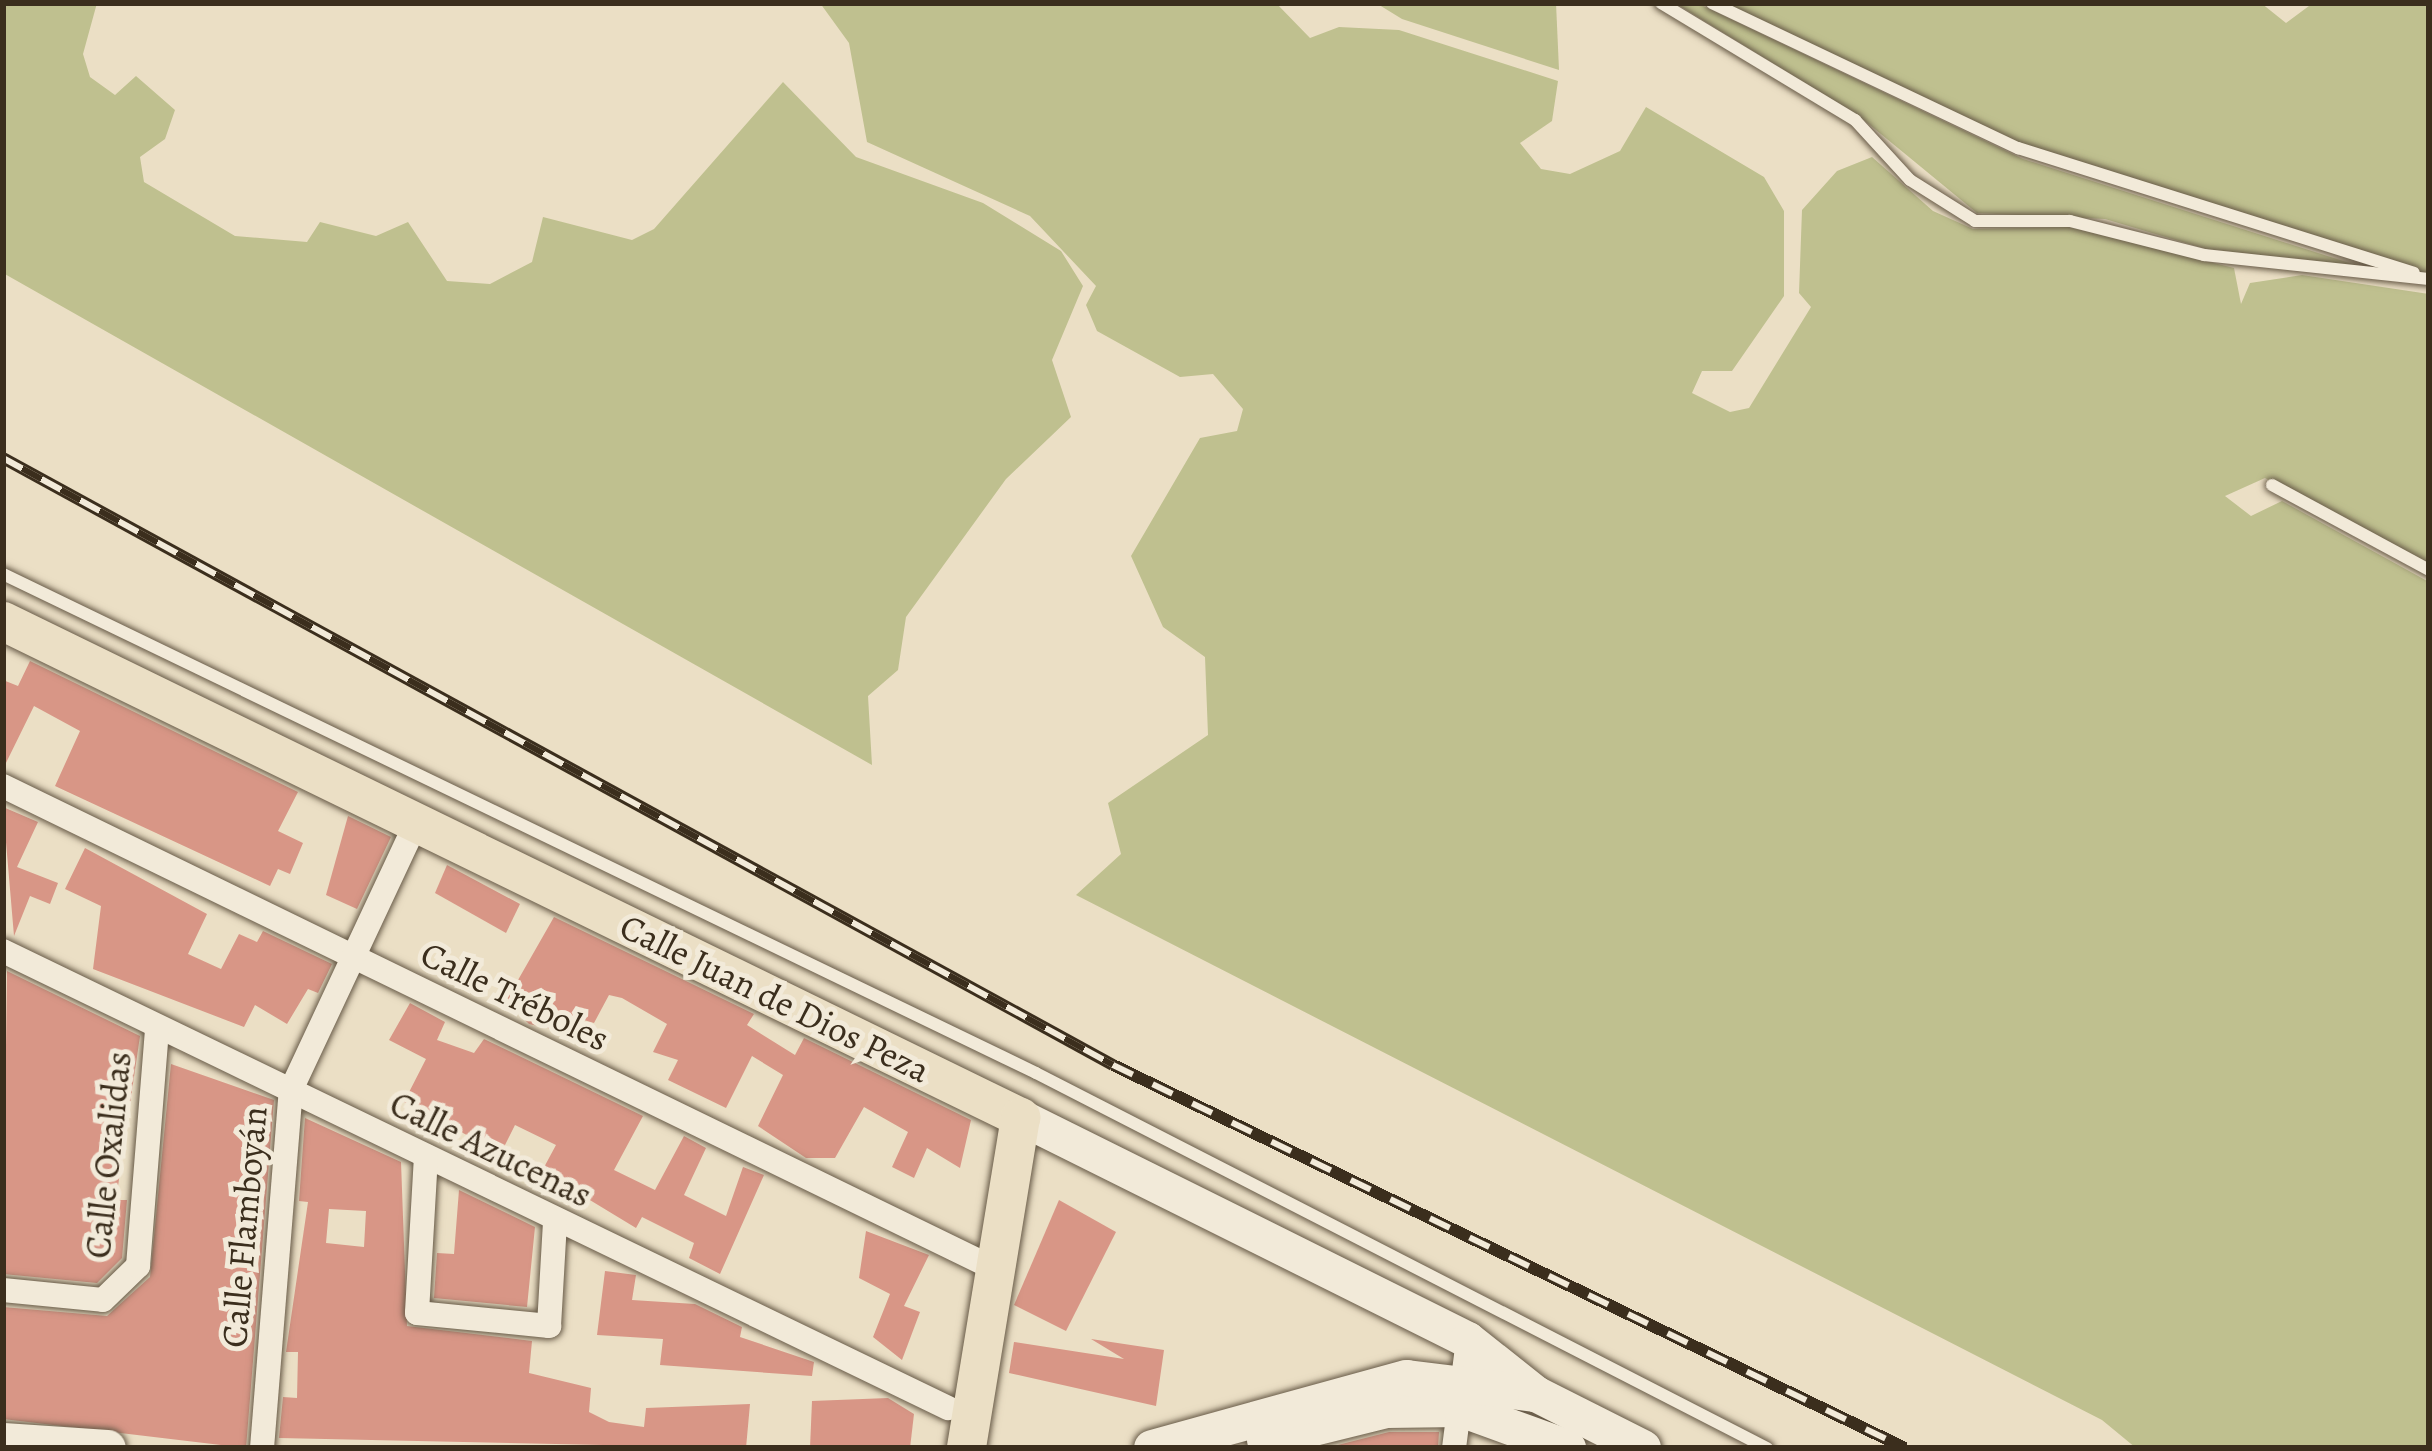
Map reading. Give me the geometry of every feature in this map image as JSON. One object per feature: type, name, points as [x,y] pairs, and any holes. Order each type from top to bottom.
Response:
[{"type":"main road","name":"Calle Juan de Dios Peza","points":[[3,621],[1468,1340],[1536,1394],[1625,1444]]},
{"type":"main road","points":[[966,1448],[984,1264],[1009,1112]]},
{"type":"main road","points":[[941,1448],[984,1264]]},
{"type":"main road","name":"Calle Juan de Dios Peza","points":[[1462,1395],[1536,1394]]},
{"type":"main road","points":[[1152,1448],[1291,1429],[1462,1395],[1568,1448]]},
{"type":"main road","points":[[1236,1448],[1291,1429]]},
{"type":"main road","points":[[3,1441],[108,1448]]},
{"type":"street","name":"Calle Tréboles","points":[[3,786],[984,1264]]},
{"type":"street","name":"Calle Flamboyán","points":[[262,1448],[291,1090],[358,958],[416,823]]},
{"type":"street","name":"Calle Azucenas","points":[[3,951],[555,1222],[948,1408]]},
{"type":"street","name":"Calle Oxalidas","points":[[3,1290],[103,1300],[125,1288],[138,1266],[158,1028]]},
{"type":"street","points":[[426,1156],[417,1313],[549,1325],[555,1222]]},
{"type":"street","points":[[1454,1448],[1468,1340]]},
{"type":"lane","points":[[1661,3],[1855,120],[1910,180],[1975,221],[2070,221],[2204,255],[2429,279]]},
{"type":"lane","points":[[1712,3],[2018,148],[2429,279]]},
{"type":"lane","points":[[2272,485],[2429,570]]},
{"type":"lane","points":[[3,574],[1036,1072],[1767,1448]]},
{"type":"green space","points":[[3,3],[97,3],[83,54],[90,77],[115,95],[136,76],[175,110],[165,139],[140,157],[144,182],[235,236],[307,242],[320,222],[376,236],[408,222],[447,281],[490,284],[532,262],[543,217],[632,240],[654,229],[783,82],[856,157],[983,203],[1061,251],[1083,286],[1052,360],[1071,417],[1006,479],[906,617],[898,670],[868,696],[872,765],[3,273]]},
{"type":"green space","points":[[820,3],[1276,3],[1310,38],[1339,27],[1399,30],[1558,81],[1552,121],[1520,143],[1541,169],[1570,174],[1620,151],[1646,107],[1764,177],[1784,211],[1784,296],[1732,371],[1702,371],[1692,393],[1730,412],[1749,408],[1811,307],[1799,293],[1802,210],[1837,171],[1872,157],[1933,211],[1973,229],[2069,227],[2234,268],[2241,304],[2250,283],[2302,275],[2429,294],[2429,567],[2265,478],[2225,496],[2251,516],[2282,501],[2429,582],[2429,1448],[2136,1448],[2102,1420],[1076,895],[1121,854],[1108,803],[1208,735],[1205,657],[1163,627],[1131,556],[1200,438],[1237,431],[1243,409],[1213,374],[1180,377],[1097,331],[1086,305],[1096,286],[1030,216],[867,142],[849,43]]},
{"type":"green space","points":[[1376,3],[1556,3],[1559,70],[1402,19]]},
{"type":"green space","points":[[1675,3],[1697,3],[2023,159],[2362,267],[2206,249],[2105,219],[1977,213],[1859,116]]},
{"type":"green space","points":[[1724,3],[2261,3],[2286,23],[2313,3],[2429,3],[2429,276],[2027,148]]},
{"type":"building","points":[[30,661],[298,792],[278,831],[303,843],[290,874],[278,869],[270,886],[55,786],[80,731],[34,706],[3,769],[3,680],[18,686]]},
{"type":"building","points":[[3,807],[38,822],[17,867],[58,883],[50,904],[30,896],[14,936]]},
{"type":"building","points":[[348,816],[391,837],[357,909],[326,895]]},
{"type":"building","points":[[85,848],[207,914],[188,954],[221,969],[239,934],[257,942],[263,931],[332,964],[318,993],[308,989],[287,1024],[255,1005],[244,1027],[93,969],[101,906],[65,889]]},
{"type":"building","points":[[447,865],[520,904],[506,933],[435,893]]},
{"type":"building","points":[[554,917],[754,1014],[747,1025],[795,1055],[804,1038],[971,1120],[960,1168],[927,1148],[914,1178],[892,1167],[908,1132],[864,1107],[835,1158],[806,1158],[758,1126],[783,1075],[752,1056],[726,1108],[668,1080],[678,1060],[653,1052],[667,1024],[622,998],[609,995],[594,1023],[560,1013],[552,1029],[529,1024],[506,1001]]},
{"type":"building","points":[[7,971],[140,1036],[116,1200],[127,1200],[122,1258],[97,1283],[3,1274]]},
{"type":"building","points":[[410,1003],[445,1022],[437,1040],[474,1053],[484,1039],[643,1116],[614,1170],[655,1190],[684,1136],[706,1148],[684,1195],[726,1216],[743,1167],[764,1175],[720,1274],[689,1258],[694,1243],[642,1217],[636,1228],[542,1171],[556,1145],[515,1125],[501,1153],[404,1102],[426,1059],[389,1040]]},
{"type":"building","points":[[171,1064],[274,1100],[246,1448],[3,1419],[3,1307],[107,1316],[150,1277]]},
{"type":"building","points":[[305,1118],[401,1162],[407,1326],[532,1341],[529,1373],[591,1388],[589,1412],[609,1422],[644,1427],[646,1408],[750,1404],[746,1448],[279,1438],[283,1397],[297,1398],[298,1352],[286,1352],[308,1202],[299,1201]],"holes":[[[329,1209],[366,1211],[364,1247],[326,1243]]]},
{"type":"building","points":[[459,1190],[535,1227],[527,1307],[434,1298],[437,1253],[454,1254]]},
{"type":"building","points":[[1059,1200],[1116,1232],[1066,1331],[1014,1305]]},
{"type":"building","points":[[866,1231],[929,1255],[904,1306],[920,1312],[902,1360],[873,1337],[890,1294],[859,1278]]},
{"type":"building","points":[[605,1271],[636,1275],[632,1300],[695,1304],[742,1327],[740,1337],[814,1362],[812,1376],[660,1365],[663,1339],[597,1335]]},
{"type":"building","points":[[1091,1339],[1164,1350],[1156,1406],[1009,1373],[1014,1342],[1124,1359]]},
{"type":"building","points":[[888,1398],[914,1414],[910,1448],[810,1448],[812,1401]]},
{"type":"building","points":[[1389,1432],[1439,1432],[1438,1448],[1326,1448]]},
{"type":"railway","points":[[3,458],[1113,1065],[1905,1448]]}]
